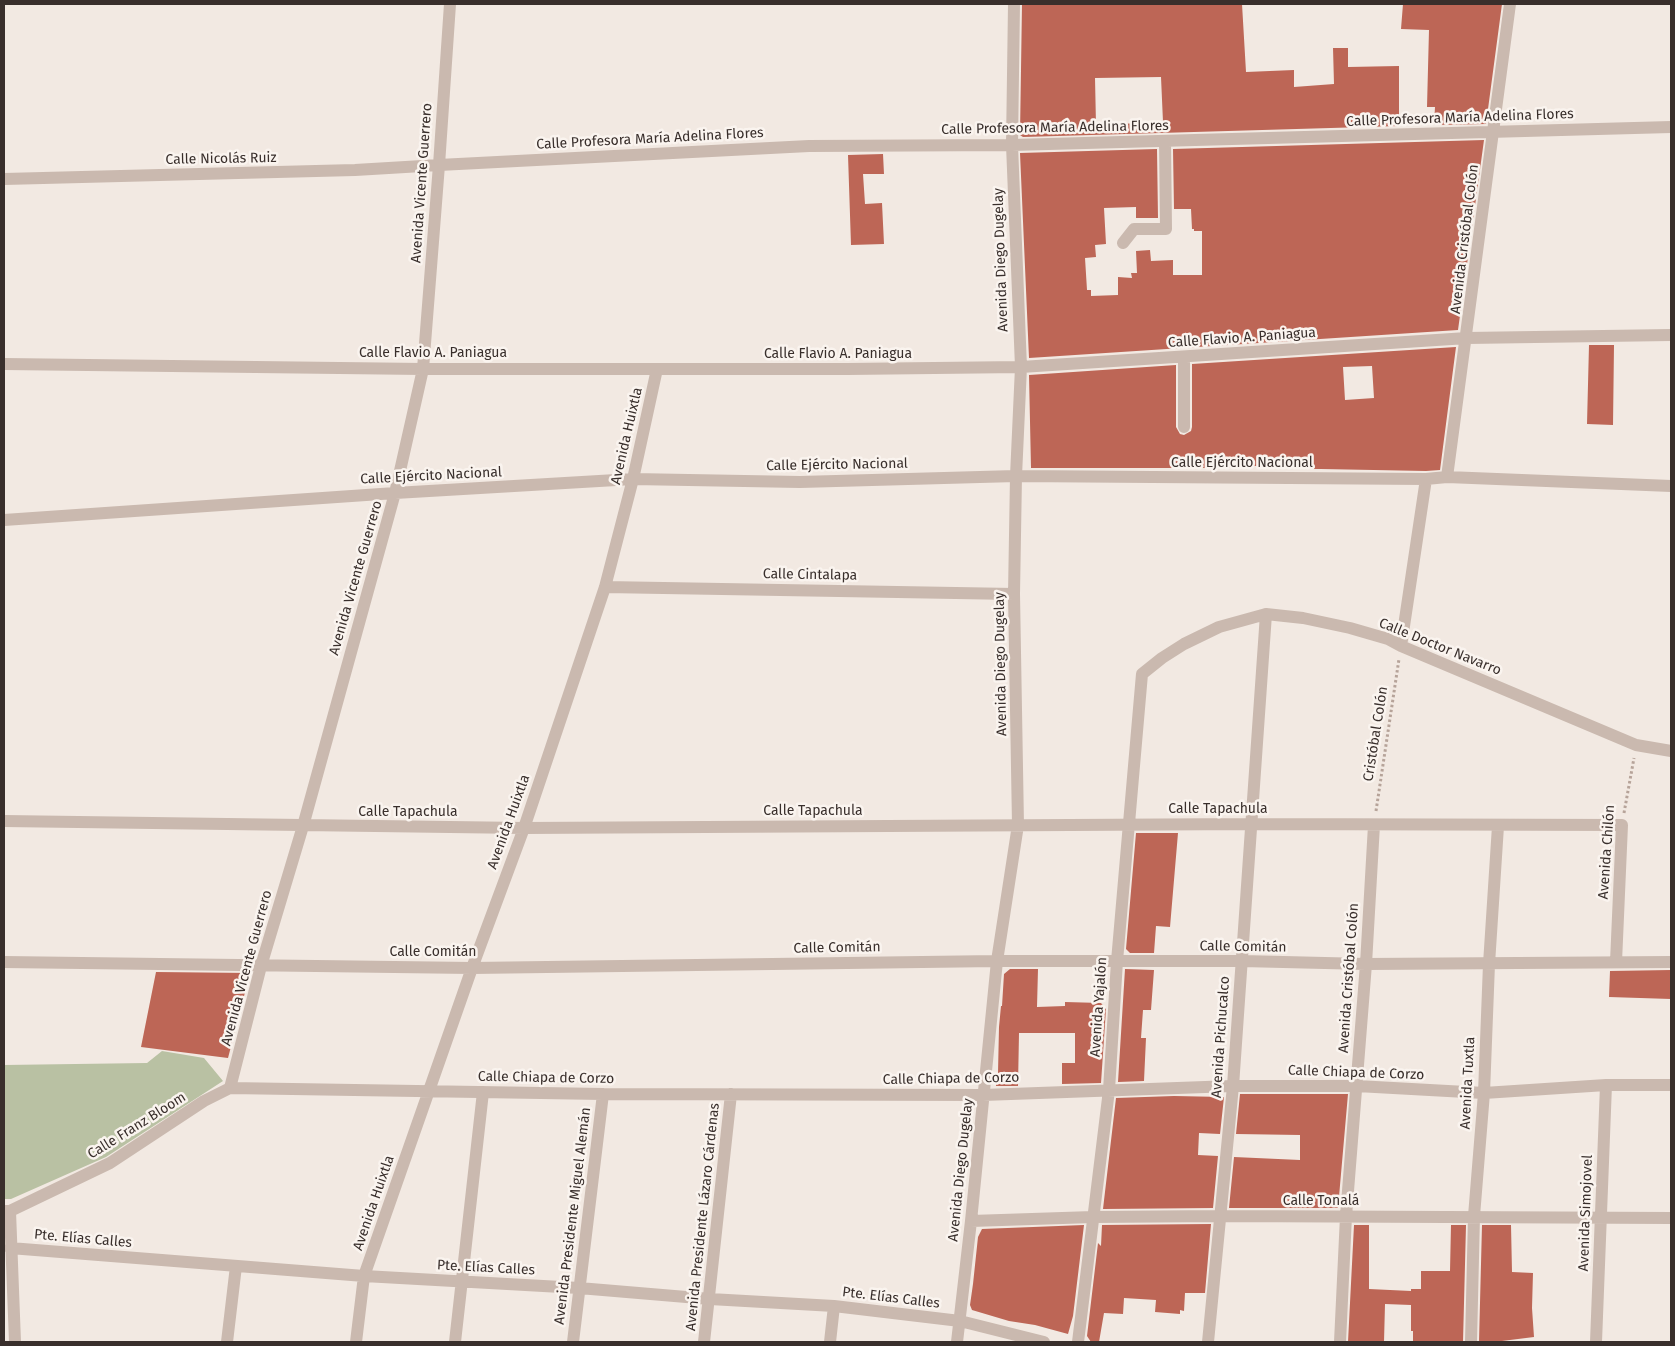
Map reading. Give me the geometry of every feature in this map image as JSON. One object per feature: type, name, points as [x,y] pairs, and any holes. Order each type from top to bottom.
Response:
[{"type":"street","name":"Avenida Vicente Guerrero","points":[[230,1088],[260,966],[303,826],[395,493],[423,369],[450,4]]},
{"type":"street","name":"Avenida Diego Dugelay","points":[[957,1342],[997,960],[1018,825],[1014,594],[1016,476],[1021,367],[1012,145],[1014,4]]},
{"type":"street","name":"Avenida Cristóbal Colón","points":[[1447,477],[1510,4]]},
{"type":"street","name":"Calle Profesora María Adelina Flores","points":[[439,164],[809,146],[1012,145],[1671,127]]},
{"type":"street","points":[[1123,243],[1134,229],[1166,229],[1164,141]]},
{"type":"street","name":"Calle Nicolás Ruiz","points":[[4,179],[355,170],[439,164]]},
{"type":"street","name":"Calle Flavio A. Paniagua","points":[[4,364],[423,369],[1021,367],[1467,338],[1671,335]]},
{"type":"street","points":[[1184,357],[1184,427]]},
{"type":"street","name":"Avenida Huixtla","points":[[356,1342],[364,1276],[428,1091],[524,828],[605,587],[634,480],[658,369]]},
{"type":"street","name":"Calle Ejército Nacional","points":[[4,520],[395,493],[634,480],[800,482],[1016,476],[1426,479],[1447,477],[1671,486]]},
{"type":"street","points":[[1401,646],[1426,479]]},
{"type":"street","name":"Calle Cintalapa","points":[[605,587],[1014,594]]},
{"type":"street","name":"Calle Doctor Navarro","points":[[1142,674],[1184,644],[1219,627],[1266,614],[1303,618],[1350,628],[1388,639],[1636,745],[1671,751]]},
{"type":"street","name":"Avenida Pichucalco","points":[[1208,1342],[1233,1086],[1266,614]]},
{"type":"street","name":"Avenida Yajalón","points":[[1078,1342],[1108,1090],[1116,961],[1142,674]]},
{"type":"street","name":"Calle Tapachula","points":[[4,822],[524,828],[1128,824],[1622,826]]},
{"type":"street","name":"Avenida Cristóbal Colón","points":[[1340,1342],[1346,1216],[1366,964],[1374,825]]},
{"type":"street","name":"Avenida Tuxtla","points":[[1471,1342],[1474,1216],[1484,1093],[1489,964],[1498,826]]},
{"type":"street","name":"Avenida Chilón","points":[[1616,962],[1622,826]]},
{"type":"street","name":"Calle Comitán","points":[[4,962],[472,968],[997,960],[1242,961],[1366,964],[1671,962]]},
{"type":"street","name":"Calle Chiapa de Corzo","points":[[230,1088],[603,1094],[983,1095],[1233,1086],[1357,1086],[1484,1093],[1606,1085],[1671,1085]]},
{"type":"street","name":"Avenida Simojovel","points":[[1596,1342],[1606,1085]]},
{"type":"street","name":"Calle Franz Bloom","points":[[7,1211],[110,1163],[204,1101],[230,1088]]},
{"type":"street","points":[[455,1342],[483,1092]]},
{"type":"street","name":"Avenida Presidente Miguel Alemán","points":[[573,1342],[603,1094]]},
{"type":"street","name":"Avenida Presidente Lázaro Cárdenas","points":[[704,1342],[732,1094]]},
{"type":"street","points":[[7,1211],[15,1342]]},
{"type":"street","name":"Calle Tonalá","points":[[971,1221],[1221,1216],[1601,1216],[1671,1218]]},
{"type":"street","name":"Pte. Elías Calles","points":[[10,1248],[364,1276],[580,1288],[710,1299],[834,1306],[960,1322],[1044,1342]]},
{"type":"street","points":[[227,1342],[236,1266]]},
{"type":"street","points":[[830,1342],[834,1306]]},
{"type":"path","name":"Cristóbal Colón","points":[[1374,825],[1401,646]]},
{"type":"path","name":"Avenida Chilón","points":[[1622,826],[1636,745]]},
{"type":"green space","points":[[162,1051],[204,1058],[223,1081],[106,1157],[11,1199],[4,1199],[4,1065],[147,1063]]},
{"type":"building","points":[[1022,4],[1242,4],[1246,72],[1294,70],[1294,87],[1334,84],[1333,48],[1348,48],[1348,67],[1399,66],[1399,126],[1023,137],[1020,135]],"holes":[[[1161,77],[1163,122],[1096,125],[1095,78]]]},
{"type":"building","points":[[1403,4],[1502,4],[1486,124],[1434,125],[1435,107],[1427,107],[1429,30],[1401,29]]},
{"type":"building","points":[[1484,140],[1458,330],[1029,358],[1020,153],[1157,149],[1158,218],[1136,218],[1136,207],[1104,208],[1106,244],[1095,245],[1096,257],[1085,258],[1087,290],[1091,290],[1091,296],[1118,295],[1118,277],[1132,278],[1131,273],[1137,273],[1136,251],[1150,250],[1151,261],[1173,260],[1173,275],[1202,275],[1202,231],[1194,231],[1192,229],[1191,209],[1174,209],[1173,149]]},
{"type":"building","points":[[883,154],[884,174],[863,174],[865,204],[882,203],[884,244],[851,245],[848,155]]},
{"type":"building","points":[[1589,345],[1614,345],[1613,425],[1587,424]]},
{"type":"building","points":[[1456,347],[1440,470],[1303,469],[1302,467],[1255,466],[1232,468],[1031,468],[1029,375],[1176,365],[1176,427],[1180,434],[1184,435],[1191,431],[1192,427],[1192,364]],"holes":[[[1372,366],[1374,398],[1345,400],[1343,367]]]},
{"type":"building","points":[[1136,833],[1178,833],[1170,927],[1156,926],[1154,953],[1130,953],[1126,949]]},
{"type":"building","points":[[1010,969],[1038,969],[1037,1007],[1065,1006],[1065,1002],[1101,1003],[1106,1009],[1101,1083],[1062,1084],[1062,1063],[1075,1063],[1075,1033],[1019,1033],[1018,1086],[996,1086],[1004,974]]},
{"type":"building","points":[[1125,969],[1154,970],[1151,1010],[1143,1010],[1141,1038],[1146,1038],[1144,1081],[1118,1082]]},
{"type":"building","points":[[1671,970],[1671,999],[1609,997],[1610,971]]},
{"type":"building","points":[[156,972],[250,973],[228,1058],[141,1047]]},
{"type":"building","points":[[1240,1094],[1348,1094],[1338,1208],[1229,1208],[1234,1157],[1300,1160],[1300,1135],[1236,1134]]},
{"type":"building","points":[[1224,1097],[1220,1134],[1199,1133],[1198,1155],[1218,1156],[1213,1208],[1103,1209],[1116,1098]]},
{"type":"building","points":[[1211,1224],[1205,1293],[1185,1293],[1184,1311],[1180,1310],[1180,1314],[1155,1312],[1156,1300],[1124,1298],[1123,1314],[1104,1313],[1099,1342],[1091,1342],[1087,1336],[1098,1243],[1101,1246],[1102,1225]]},
{"type":"building","points":[[1084,1225],[1073,1316],[1068,1334],[1035,1325],[1009,1321],[972,1310],[970,1305],[978,1237],[982,1229]]},
{"type":"building","points":[[1354,1225],[1369,1225],[1369,1289],[1411,1291],[1411,1289],[1421,1289],[1421,1271],[1450,1271],[1451,1225],[1466,1225],[1463,1342],[1413,1342],[1411,1305],[1385,1304],[1384,1342],[1348,1342]]},
{"type":"building","points":[[1482,1225],[1511,1225],[1512,1272],[1533,1273],[1532,1308],[1534,1337],[1503,1342],[1479,1342]]}]
